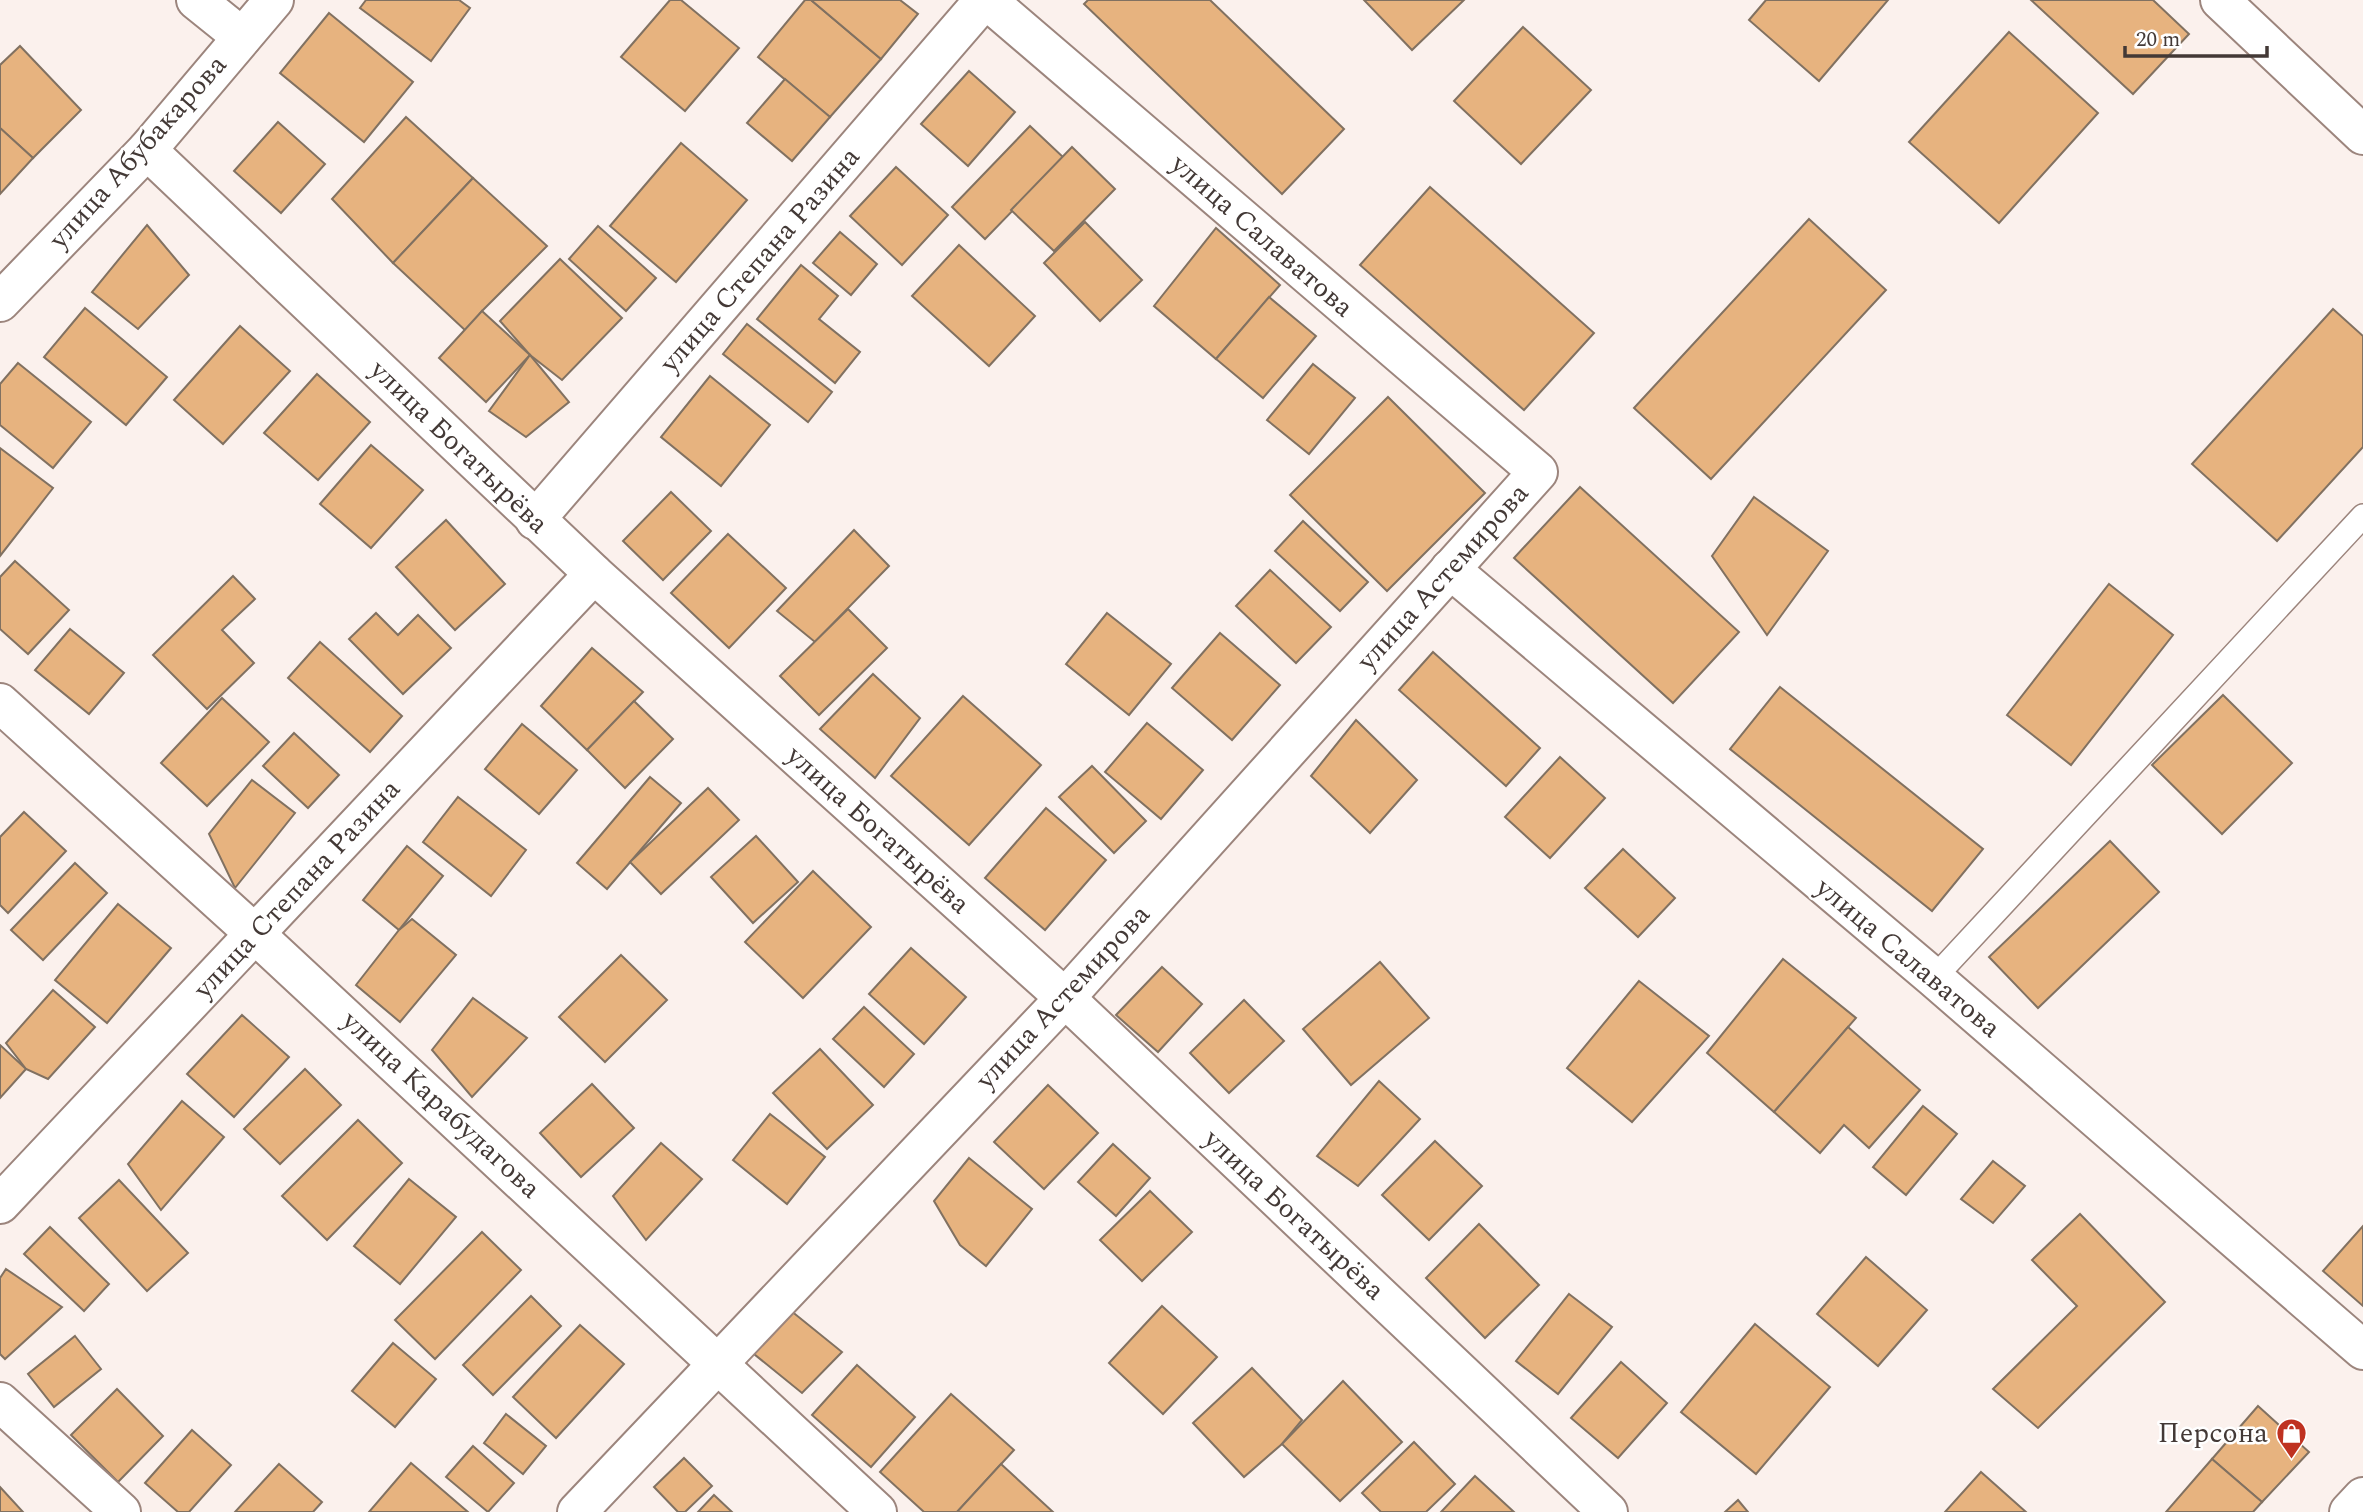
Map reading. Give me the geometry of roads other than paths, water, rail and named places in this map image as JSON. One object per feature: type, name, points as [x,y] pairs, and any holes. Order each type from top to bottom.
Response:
[{"type":"street","points":[[196,0],[242,37]]},
{"type":"street","name":"улица Абубакарова","points":[[0,302],[147,150],[274,0]]},
{"type":"street","name":"улица Салаватова","points":[[986,0],[1538,472]]},
{"type":"street","name":"улица Степана Разина","points":[[535,520],[986,0]]},
{"type":"street","points":[[2220,0],[2363,135]]},
{"type":"street","name":"улица Богатырёва","points":[[147,150],[535,520],[1065,998],[1608,1512]]},
{"type":"street","name":"улица Астемирова","points":[[577,1512],[1065,998],[1538,472]]},
{"type":"street","name":"улица Салаватова","points":[[1450,569],[1934,978],[2363,1350]]},
{"type":"street","name":"улица Степана Разина","points":[[0,1204],[594,574]]},
{"type":"street","name":"улица Карабудагова","points":[[0,703],[255,934],[720,1363],[877,1512]]},
{"type":"street","points":[[0,1402],[121,1512]]},
{"type":"street","points":[[2349,1512],[2363,1497]]},
{"type":"lane","points":[[1934,978],[2363,516]]},
{"type":"place","name":"Персона","points":[[2291,1460]]}]
